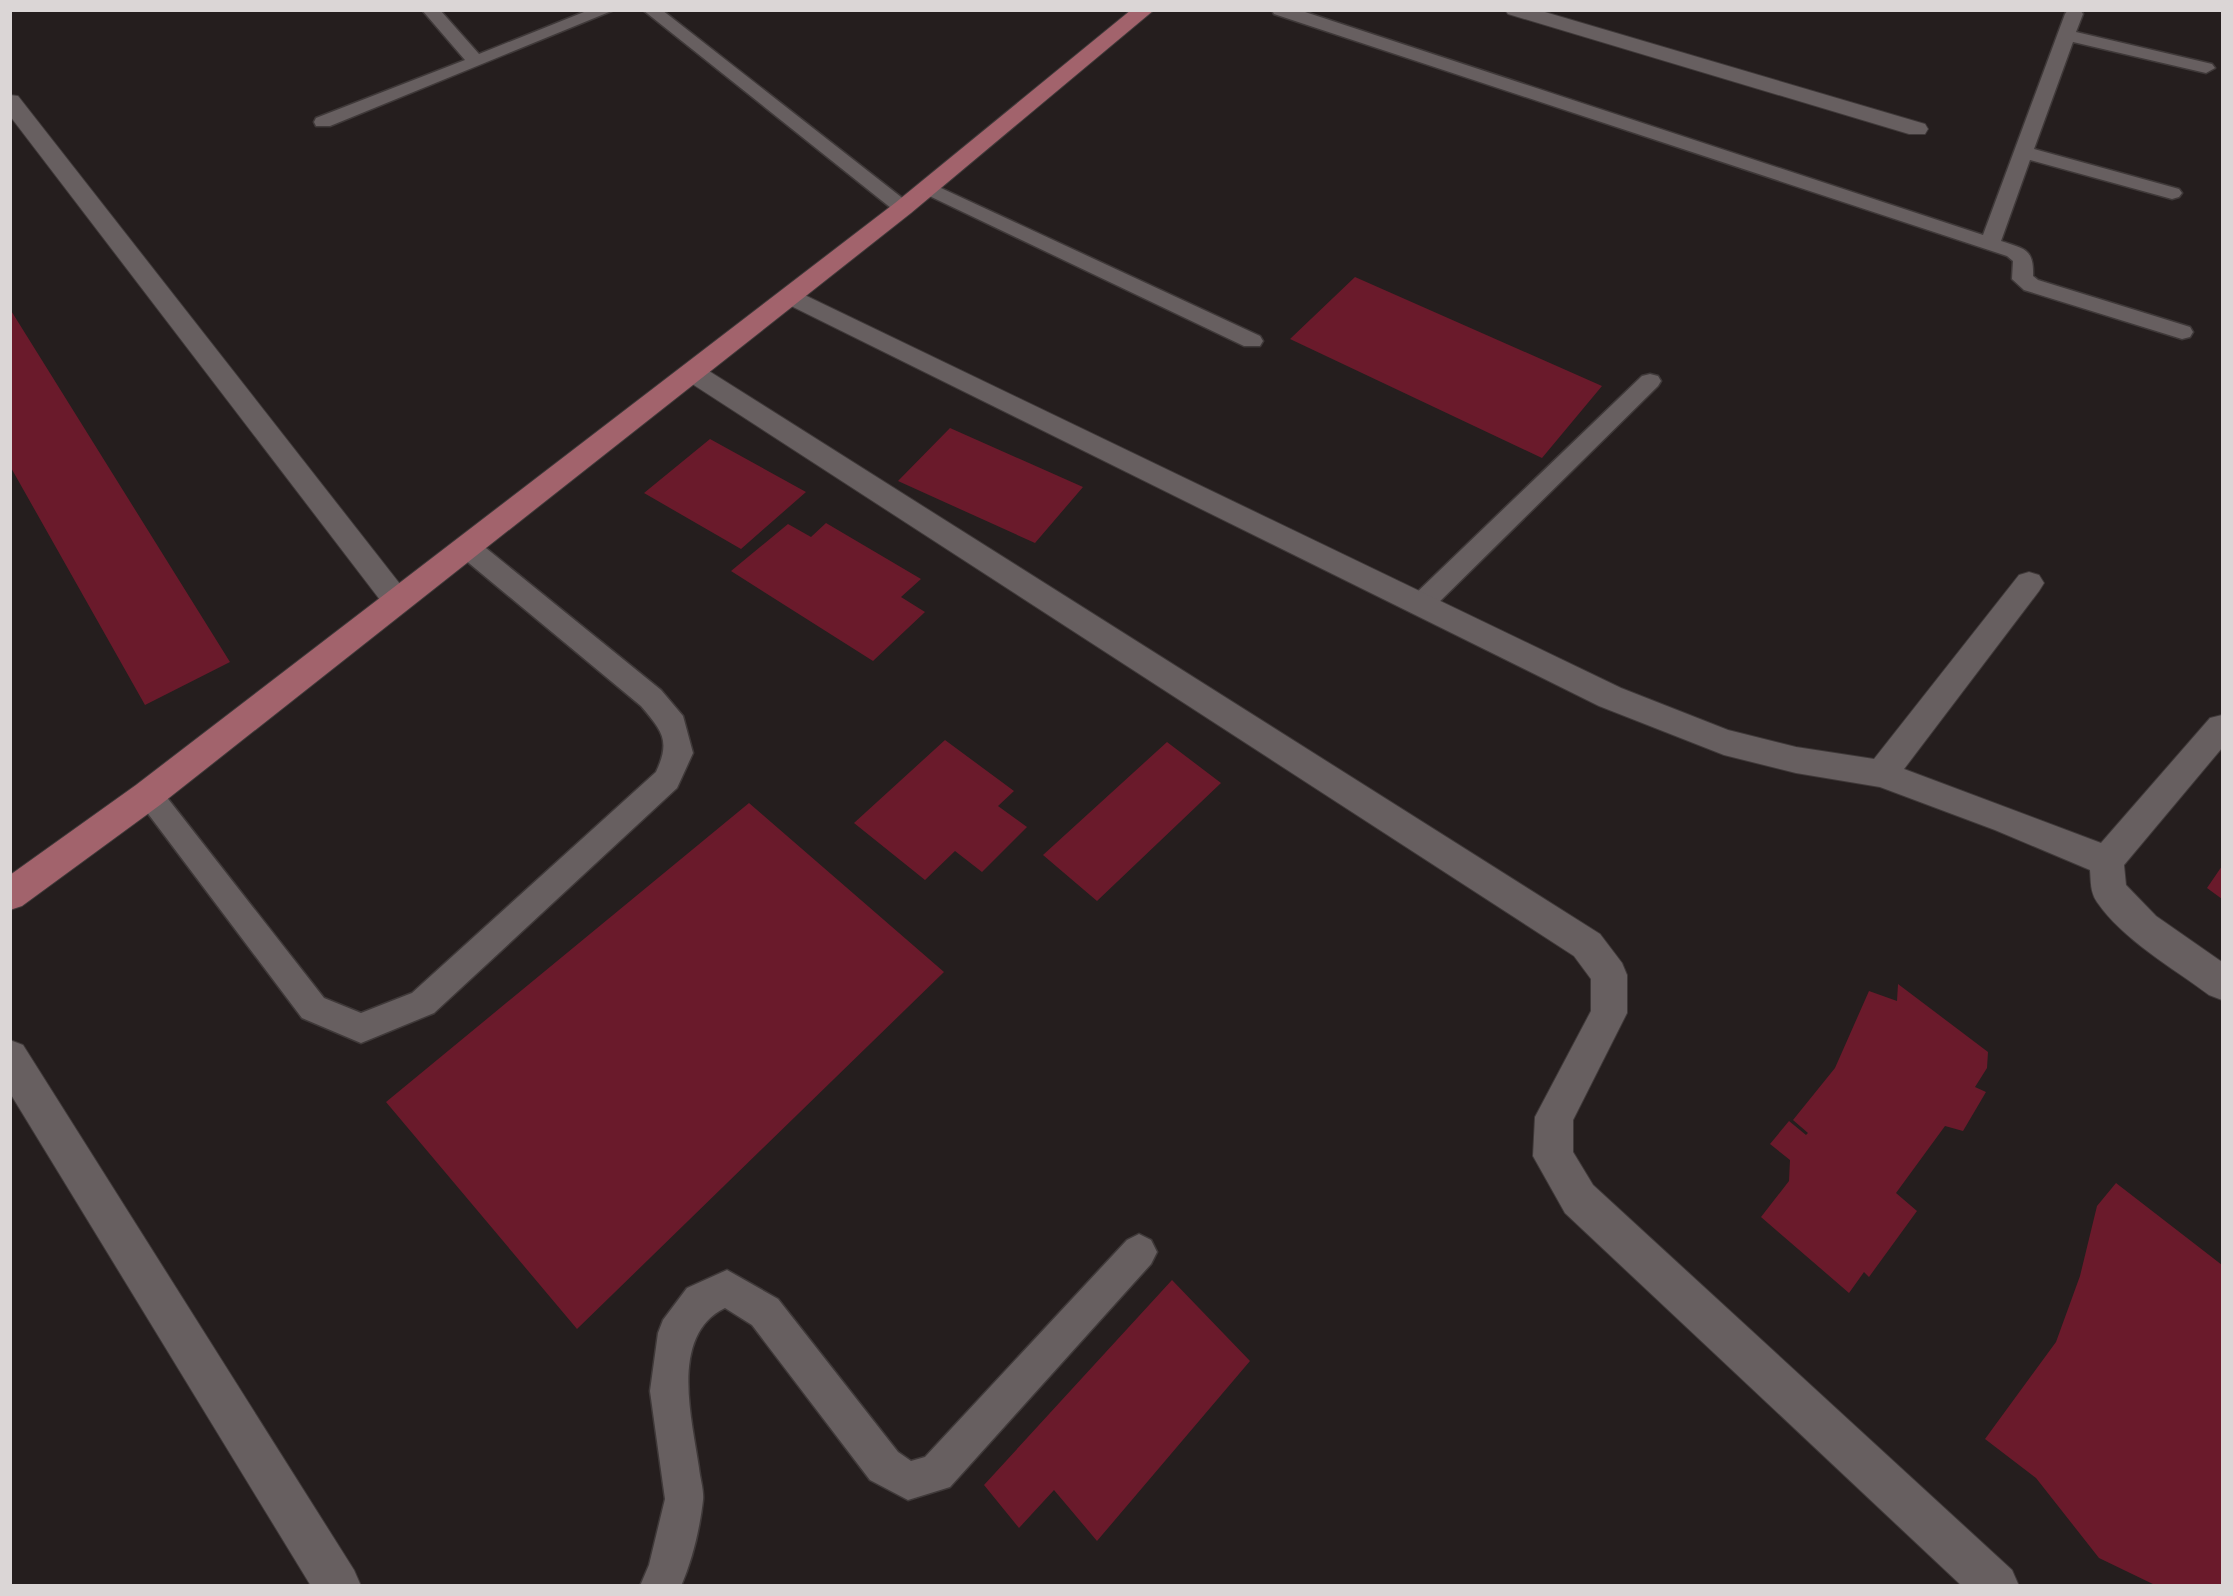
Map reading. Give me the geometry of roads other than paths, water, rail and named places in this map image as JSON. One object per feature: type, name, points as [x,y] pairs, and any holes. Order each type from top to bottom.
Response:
[{"type":"main road","points":[[10,895],[148,795],[903,208],[1144,10]]},
{"type":"street","points":[[1515,10],[1917,129]]},
{"type":"street","points":[[10,101],[398,601]]},
{"type":"street","points":[[790,296],[1610,697],[1724,742],[1796,760],[1881,774],[2007,820],[2107,861]]},
{"type":"street","points":[[692,372],[1587,945],[1609,975],[1609,1013],[1554,1117],[1553,1156],[1579,1199],[1996,1586]]},
{"type":"street","points":[[1881,774],[2028,583]]},
{"type":"street","points":[[2221,728],[2107,861],[2109,891],[2144,927],[2223,983]]},
{"type":"street","points":[[10,1058],[338,1586]]},
{"type":"lane","points":[[430,10],[476,62]]},
{"type":"lane","points":[[322,122],[606,10]]},
{"type":"lane","points":[[651,10],[903,208]]},
{"type":"lane","points":[[1280,10],[2014,252],[2023,259],[2022,279],[2031,285],[2182,332]]},
{"type":"lane","points":[[1989,245],[2074,14]]},
{"type":"lane","points":[[2066,35],[2206,68]]},
{"type":"lane","points":[[2023,152],[2172,193]]},
{"type":"lane","points":[[928,188],[1252,341]]},
{"type":"lane","points":[[1420,605],[1650,381]]},
{"type":"lane","points":[[148,795],[313,1008],[361,1028],[423,1003],[667,780],[679,753],[673,724],[651,698],[467,548]]},
{"type":"lane","points":[[660,1586],[668,1569],[684,1499],[669,1391],[676,1333],[700,1301],[727,1288],[765,1312],[884,1466],[908,1480],[936,1473],[1139,1252]]}]
